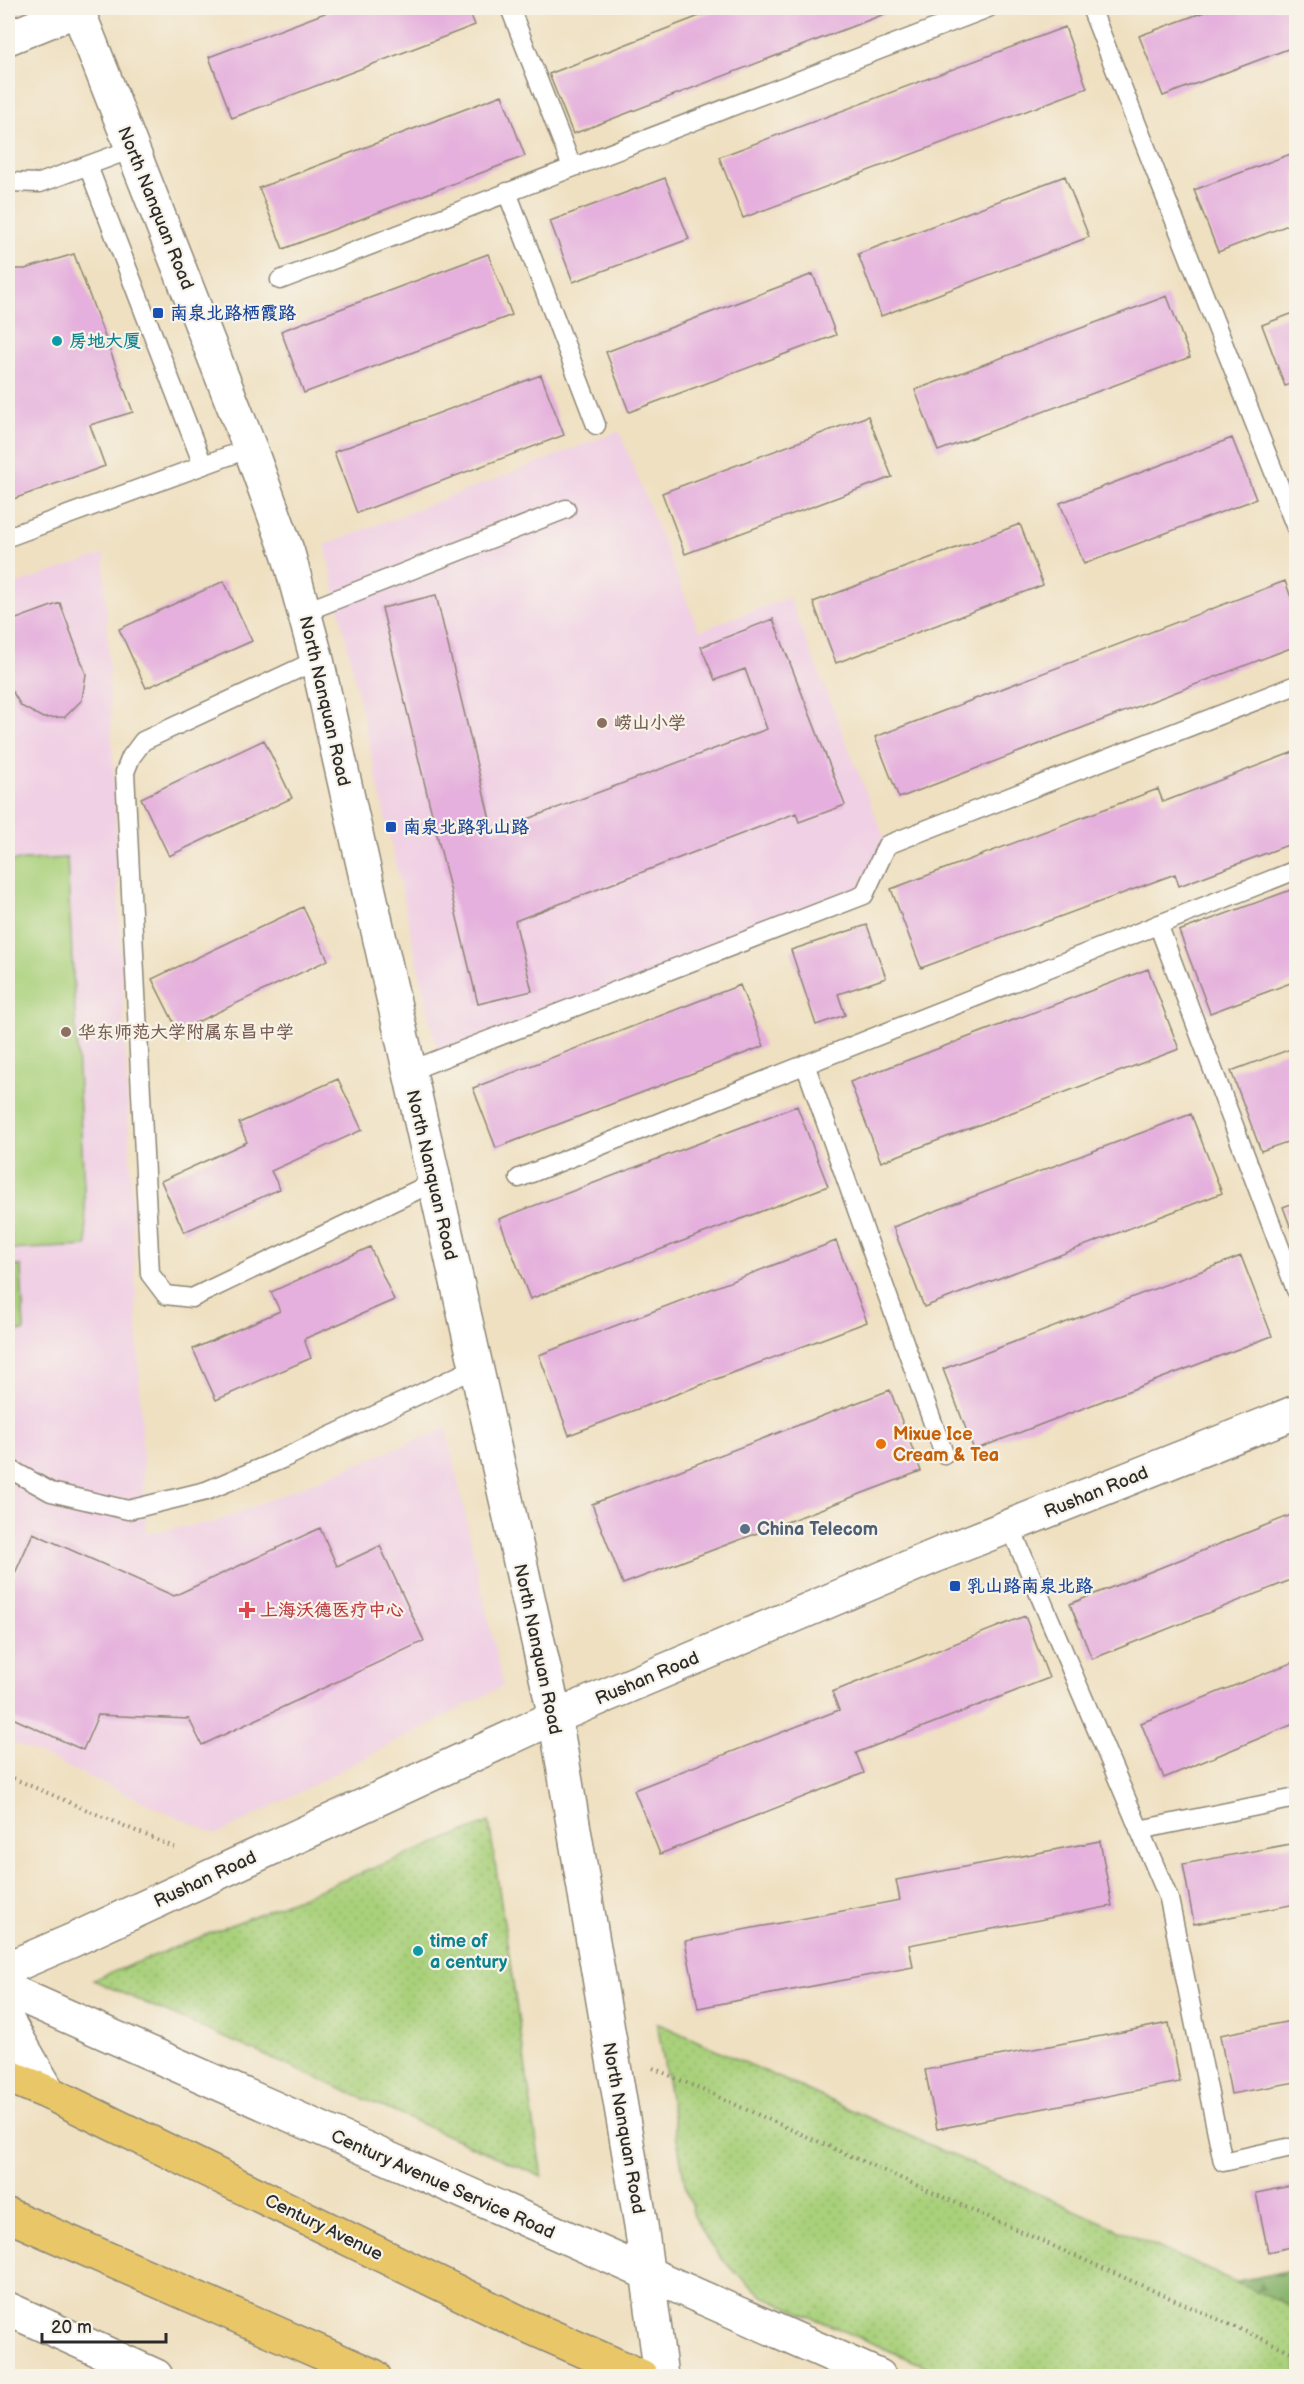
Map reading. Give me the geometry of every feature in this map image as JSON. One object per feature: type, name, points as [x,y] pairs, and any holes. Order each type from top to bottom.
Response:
[{"type":"main road","name":"Century Avenue","points":[[8,2076],[50,2093],[523,2324],[640,2376]]},
{"type":"main road","points":[[8,2215],[374,2376]]},
{"type":"street","points":[[8,38],[79,8]]},
{"type":"street","name":"North Nanquan Road","points":[[79,8],[250,448],[288,553],[317,660],[555,1717],[611,2050],[661,2376]]},
{"type":"street","name":"Rushan Road","points":[[8,1968],[555,1717],[1010,1526],[1296,1412]]},
{"type":"street","name":"Century Avenue Service Road","points":[[8,1990],[879,2376]]},
{"type":"street","points":[[8,2022],[50,2093]]},
{"type":"street","points":[[8,2310],[156,2376]]},
{"type":"lane","points":[[510,8],[572,167]]},
{"type":"lane","points":[[280,280],[988,8]]},
{"type":"lane","points":[[1091,8],[1296,528]]},
{"type":"lane","points":[[8,182],[40,183],[132,149]]},
{"type":"lane","points":[[87,166],[203,465]]},
{"type":"lane","points":[[507,192],[596,425]]},
{"type":"lane","points":[[8,537],[250,448]]},
{"type":"lane","points":[[304,612],[566,509]]},
{"type":"lane","points":[[317,660],[143,741],[131,757],[125,772],[150,1274],[166,1295],[192,1298],[434,1182]]},
{"type":"lane","points":[[409,1071],[864,895],[887,845],[1296,685]]},
{"type":"lane","points":[[519,1178],[1296,870]]},
{"type":"lane","points":[[1158,924],[1296,1290]]},
{"type":"lane","points":[[805,1064],[944,1454]]},
{"type":"lane","points":[[8,1468],[51,1492],[128,1510],[206,1491],[282,1459],[475,1368]]},
{"type":"lane","points":[[1010,1526],[1169,1899],[1222,2162],[1296,2146]]},
{"type":"lane","points":[[1139,1830],[1296,1798]]},
{"type":"path","points":[[8,1776],[226,1869]]},
{"type":"path","points":[[611,2050],[1296,2354]]},
{"type":"shaded area","name":"崂山小学","points":[[619,431],[699,631],[789,597],[887,845],[864,895],[439,1060],[325,545]]},
{"type":"shaded area","points":[[104,554],[146,1533],[215,1522],[446,1428],[503,1686],[217,1835],[8,1740],[8,587]]},
{"type":"green space","points":[[67,858],[87,1246],[8,1250],[8,861]]},
{"type":"green space","points":[[8,1266],[21,1266],[24,1331],[8,1332]]},
{"type":"green space","points":[[489,1822],[542,2177],[93,1980]]},
{"type":"green space","points":[[657,2023],[1296,2309],[1296,2376],[948,2376],[765,2297],[733,2271],[711,2246],[694,2216],[685,2184]]},
{"type":"green space","points":[[1296,2269],[1296,2309],[1234,2282]]},
{"type":"building","points":[[338,8],[468,8],[475,25],[232,118],[209,57]]},
{"type":"building","points":[[720,8],[900,8],[573,134],[549,74]]},
{"type":"building","points":[[1215,8],[1296,8],[1296,46],[1163,96],[1139,36]]},
{"type":"building","points":[[1065,27],[1087,88],[743,218],[719,157]]},
{"type":"building","points":[[502,95],[525,156],[283,249],[259,188]]},
{"type":"building","points":[[1296,152],[1296,222],[1218,252],[1194,190]]},
{"type":"building","points":[[1065,176],[1089,237],[881,316],[858,254]]},
{"type":"building","points":[[665,178],[689,239],[573,282],[550,221]]},
{"type":"building","name":"房地大厦","points":[[74,254],[133,412],[90,425],[105,466],[8,501],[8,269],[25,269]]},
{"type":"building","points":[[488,254],[512,315],[304,393],[281,331]]},
{"type":"building","points":[[813,274],[836,335],[629,412],[606,352]]},
{"type":"building","points":[[1167,296],[1190,357],[938,451],[915,390]]},
{"type":"building","points":[[1296,312],[1296,382],[1285,386],[1262,325]]},
{"type":"building","points":[[541,375],[564,435],[357,513],[334,452]]},
{"type":"building","points":[[868,416],[892,477],[685,554],[662,493]]},
{"type":"building","points":[[1232,438],[1256,499],[1084,564],[1060,503]]},
{"type":"building","points":[[1020,524],[1043,585],[836,663],[813,602]]},
{"type":"building","points":[[224,581],[252,641],[146,688],[119,629]]},
{"type":"building","points":[[1285,581],[1296,611],[1296,646],[899,798],[875,737]]},
{"type":"building","points":[[436,595],[493,832],[767,729],[745,669],[715,680],[701,647],[773,619],[845,805],[799,822],[796,813],[515,921],[532,991],[478,1004],[382,608]]},
{"type":"building","points":[[60,603],[86,674],[82,700],[65,717],[43,718],[21,706],[11,689],[8,690],[8,622]]},
{"type":"building","points":[[264,740],[292,798],[169,856],[141,798]]},
{"type":"building","points":[[1296,751],[1296,842],[1179,886],[1175,874],[921,968],[891,889],[1158,789],[1163,802]]},
{"type":"building","points":[[1296,888],[1296,981],[1210,1013],[1179,931]]},
{"type":"building","points":[[303,907],[328,960],[178,1031],[152,979]]},
{"type":"building","points":[[867,925],[886,978],[838,994],[845,1015],[816,1025],[791,950]]},
{"type":"building","points":[[1148,969],[1179,1049],[881,1162],[850,1082]]},
{"type":"building","points":[[740,985],[764,1046],[496,1148],[473,1088]]},
{"type":"building","points":[[1296,1047],[1296,1139],[1261,1151],[1231,1071]]},
{"type":"building","points":[[338,1079],[362,1130],[271,1171],[280,1189],[184,1232],[161,1181],[247,1142],[239,1123]]},
{"type":"building","points":[[797,1106],[828,1186],[530,1299],[499,1219]]},
{"type":"building","points":[[1191,1114],[1222,1193],[924,1307],[893,1227]]},
{"type":"building","points":[[1296,1202],[1296,1242],[1283,1207]]},
{"type":"building","points":[[836,1241],[867,1322],[569,1435],[539,1355]]},
{"type":"building","points":[[370,1247],[394,1300],[304,1339],[311,1358],[216,1400],[193,1349],[280,1311],[271,1292]]},
{"type":"building","points":[[1241,1256],[1272,1336],[974,1450],[943,1369]]},
{"type":"building","points":[[890,1390],[921,1471],[623,1584],[592,1504]]},
{"type":"building","points":[[1296,1513],[1296,1578],[1092,1659],[1070,1604]]},
{"type":"building","points":[[320,1528],[337,1566],[380,1546],[424,1641],[202,1745],[189,1719],[98,1715],[83,1750],[8,1716],[8,1589],[33,1533],[174,1596]]},
{"type":"building","points":[[1025,1616],[1049,1678],[856,1753],[864,1773],[660,1854],[634,1790],[839,1710],[832,1692]]},
{"type":"building","points":[[1296,1661],[1296,1723],[1164,1778],[1141,1723]]},
{"type":"building","points":[[1100,1841],[1112,1906],[909,1945],[913,1967],[698,2008],[685,1941],[900,1900],[896,1880]]},
{"type":"building","points":[[1296,1843],[1296,1904],[1194,1924],[1183,1864]]},
{"type":"building","points":[[1296,2020],[1296,2082],[1231,2094],[1220,2035]]},
{"type":"building","points":[[1169,2023],[1180,2082],[937,2129],[925,2070]]},
{"type":"building","points":[[1296,2185],[1296,2246],[1268,2252],[1256,2193]]},
{"type":"place","name":"南泉北路栖霞路","points":[[158,313]]},
{"type":"place","name":"房地大厦","points":[[57,341]]},
{"type":"place","name":"崂山小学","points":[[602,723]]},
{"type":"place","name":"南泉北路乳山路","points":[[391,827]]},
{"type":"place","name":"华东师范大学附属东昌中学","points":[[66,1032]]},
{"type":"place","name":"Mixue Ice Cream & Tea","points":[[881,1444]]},
{"type":"place","name":"China Telecom","points":[[745,1529]]},
{"type":"place","name":"乳山路南泉北路","points":[[955,1586]]},
{"type":"place","name":"上海沃德医疗中心","points":[[247,1610]]},
{"type":"place","name":"time of a century","points":[[418,1951]]}]
